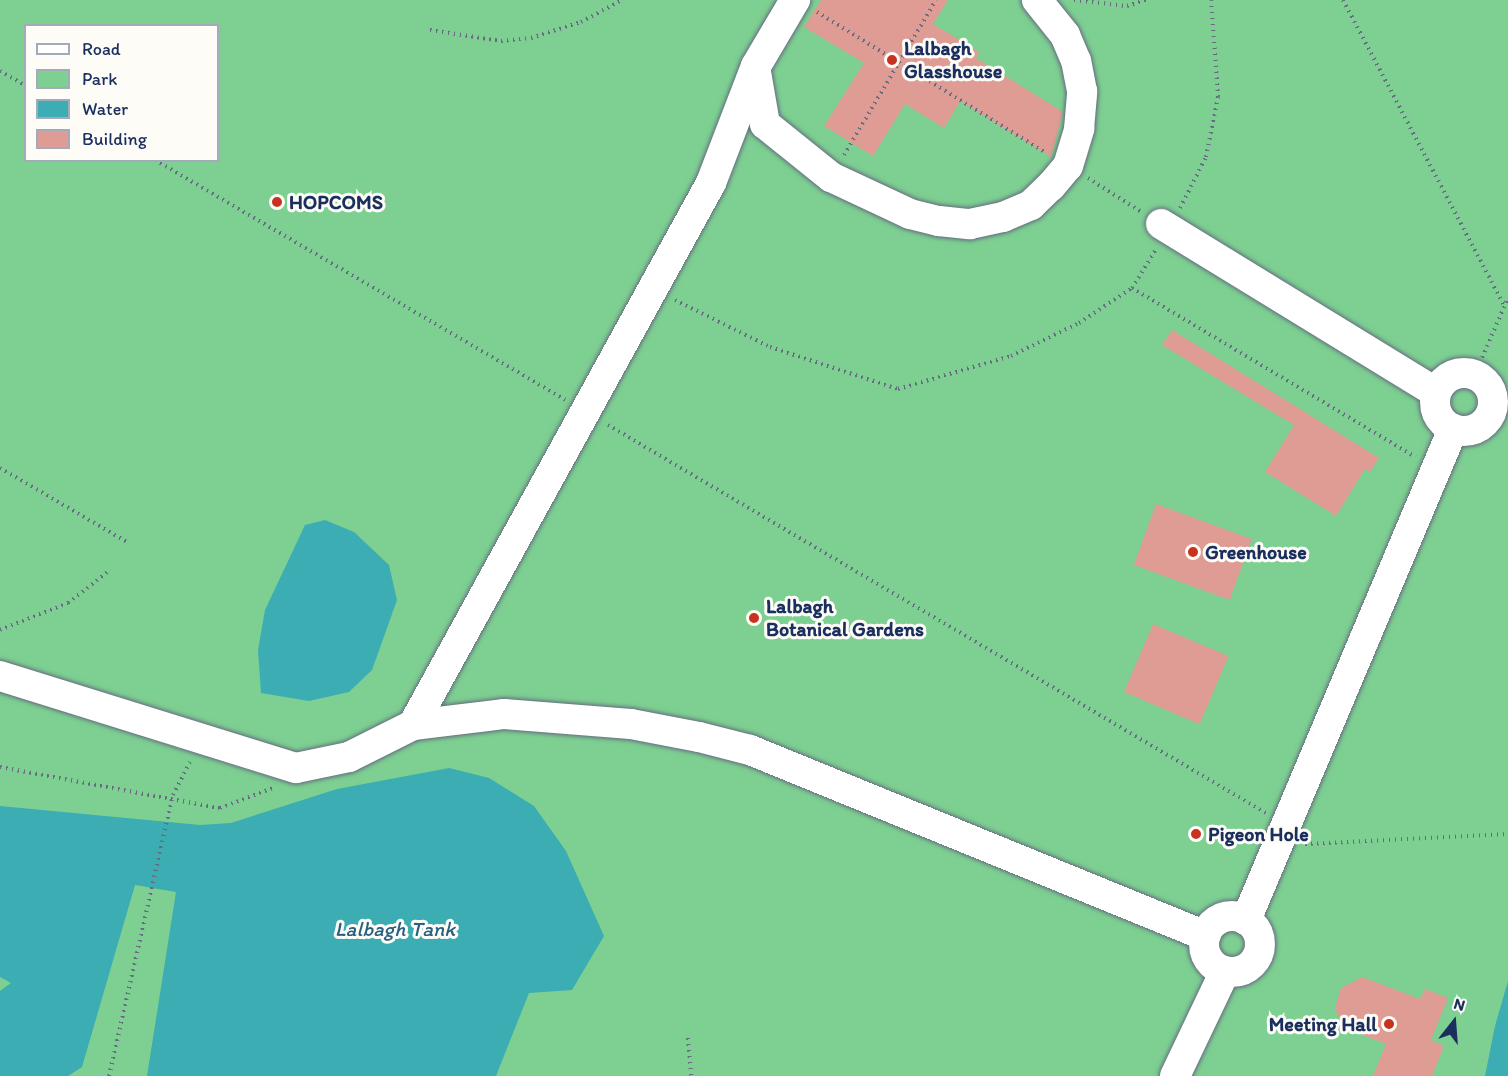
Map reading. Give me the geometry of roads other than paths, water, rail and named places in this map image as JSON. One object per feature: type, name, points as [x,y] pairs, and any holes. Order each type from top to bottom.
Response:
[{"type":"street","points":[[756,66],[765,124],[831,177],[910,214],[970,224],[1031,205],[1068,166],[1082,91],[1065,35],[1037,0]]},
{"type":"street","points":[[413,725],[711,183],[756,66],[802,3]]},
{"type":"street","points":[[1165,226],[1436,392]]},
{"type":"street","points":[[1475,374],[1491,390],[1500,416],[1476,429],[1453,429],[1437,414],[1436,392],[1452,375],[1475,374]]},
{"type":"street","points":[[1246,920],[1285,836],[1433,468],[1453,429]]},
{"type":"street","points":[[0,676],[296,768],[349,757],[413,725],[504,714],[631,724],[750,750],[1205,936]]},
{"type":"street","points":[[1220,919],[1246,920],[1257,933],[1259,953],[1245,969],[1225,971],[1208,959],[1205,936],[1220,919]]},
{"type":"street","points":[[1175,1076],[1225,971]]},
{"type":"water","points":[[325,520],[354,532],[389,565],[397,600],[372,670],[349,692],[309,701],[261,693],[258,650],[265,610],[305,525]]},
{"type":"water","name":"Lalbagh Tank","points":[[449,768],[489,778],[534,806],[566,851],[604,936],[572,990],[529,993],[496,1076],[147,1076],[176,892],[135,885],[82,1067],[68,1076],[0,1076],[0,991],[11,983],[0,977],[0,806],[200,825],[231,823],[337,789]]},
{"type":"water","points":[[1508,981],[1508,1076],[1485,1076],[1495,1026]]},
{"type":"place","name":"Lalbagh Glasshouse","points":[[892,60]]},
{"type":"place","name":"HOPCOMS","points":[[277,202]]},
{"type":"place","name":"Greenhouse","points":[[1193,552]]},
{"type":"place","name":"Lalbagh Botanical Gardens","points":[[754,618]]},
{"type":"place","name":"Pigeon Hole","points":[[1196,834]]},
{"type":"place","name":"Meeting Hall","points":[[1389,1024]]}]
